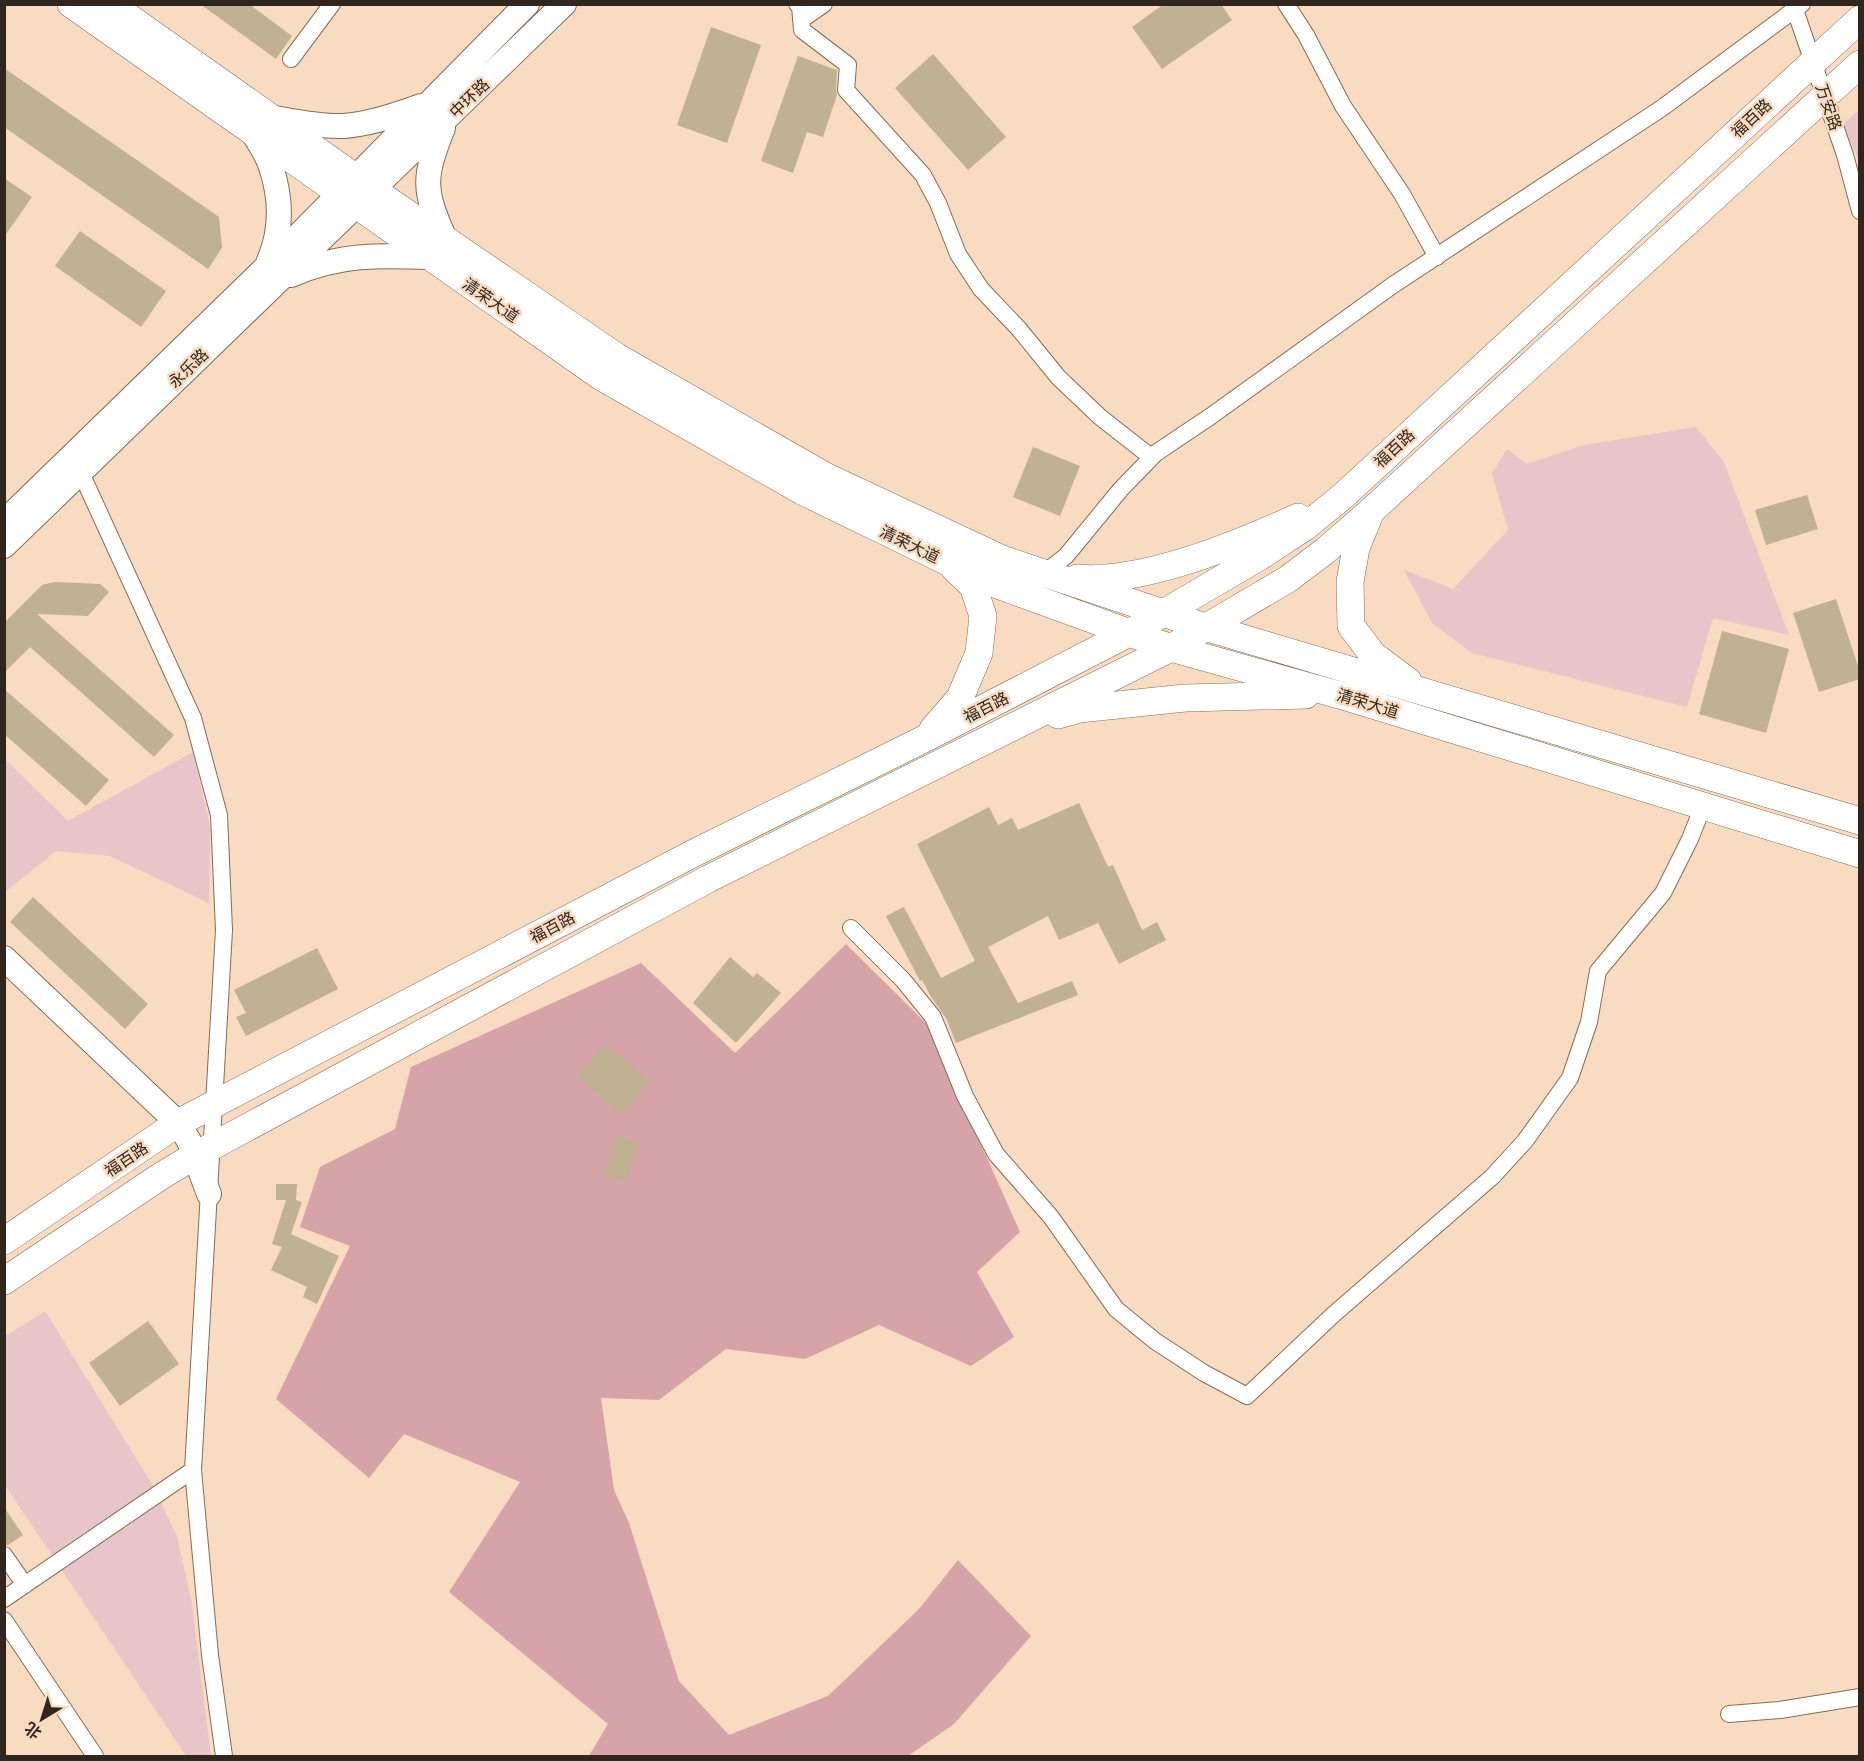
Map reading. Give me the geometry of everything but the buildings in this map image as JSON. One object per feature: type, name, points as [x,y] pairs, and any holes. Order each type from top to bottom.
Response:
[{"type":"main road","name":"清荣大道","points":[[70,4],[261,125],[437,248],[617,357],[825,476],[1002,559],[1205,627],[1860,821]]},
{"type":"main road","name":"清荣大道","points":[[110,4],[261,125]]},
{"type":"main road","name":"福百路","points":[[4,1241],[178,1123],[694,853],[920,741],[1166,614],[1269,551],[1305,527],[1343,496],[1860,19]]},
{"type":"main road","name":"福百路","points":[[4,1281],[161,1176],[204,1151],[708,879],[1171,648],[1288,579],[1371,511],[1860,64]]},
{"type":"main road","name":"清荣大道","points":[[437,248],[600,376],[802,491],[987,581],[1171,648],[1350,698],[1860,854]]},
{"type":"main road","points":[[1045,574],[1090,579],[1135,574],[1187,561],[1238,542],[1343,496]]},
{"type":"main road","points":[[1371,511],[1356,548],[1350,582],[1351,626],[1373,655],[1421,691]]},
{"type":"main road","points":[[920,741],[960,698],[979,653],[982,616],[973,586],[948,562]]},
{"type":"main road","points":[[1016,725],[1079,709],[1185,698],[1252,695],[1313,695],[1350,698]]},
{"type":"street","points":[[291,59],[332,4]]},
{"type":"street","name":"中环路","points":[[438,111],[527,4]]},
{"type":"street","name":"中环路","points":[[356,192],[438,111],[564,4]]},
{"type":"street","points":[[824,4],[799,12],[802,30],[848,65],[846,90],[923,175],[938,203],[958,254],[981,289],[1019,329],[1058,377],[1100,417],[1151,457]]},
{"type":"street","points":[[1286,4],[1306,35],[1343,106],[1402,194],[1437,257]]},
{"type":"street","points":[[1045,574],[1066,556],[1121,489],[1151,457],[1393,285],[1662,108],[1796,6]]},
{"type":"street","name":"万安路","points":[[1796,6],[1845,154],[1860,211]]},
{"type":"street","points":[[438,111],[426,185],[433,214],[437,248],[345,258],[272,274],[280,224],[277,191],[261,125],[302,122],[343,126],[438,111]]},
{"type":"street","name":"永乐路","points":[[4,546],[77,463],[356,192]]},
{"type":"street","points":[[77,463],[193,718],[219,815],[224,930],[214,1104],[204,1151],[209,1194],[193,1470],[210,1655],[224,1756]]},
{"type":"street","name":"永乐路","points":[[4,522],[77,463]]},
{"type":"street","points":[[851,928],[903,980],[933,1017],[965,1096],[996,1154],[1051,1217],[1116,1309],[1155,1341],[1204,1373],[1247,1396],[1334,1314],[1492,1177],[1525,1141],[1570,1078],[1589,1022],[1598,971],[1663,893],[1690,839],[1703,806]]},
{"type":"street","points":[[4,958],[178,1123],[204,1151]]},
{"type":"street","points":[[4,1599],[193,1470]]},
{"type":"street","points":[[4,1555],[25,1585]]},
{"type":"street","points":[[4,1620],[95,1756]]},
{"type":"street","points":[[1728,1714],[1780,1710],[1860,1696]]},
{"type":"shaded area","points":[[1859,110],[1859,161],[1843,124]]},
{"type":"shaded area","points":[[1696,427],[1724,462],[1789,635],[1713,618],[1687,707],[1472,653],[1432,623],[1404,570],[1453,589],[1508,530],[1492,473],[1507,449],[1527,464],[1584,445]]},
{"type":"shaded area","points":[[193,752],[210,826],[209,903],[110,856],[56,851],[5,892],[5,759],[68,821]]},
{"type":"shaded area","points":[[846,944],[927,1024],[1020,1232],[977,1272],[1014,1337],[971,1366],[879,1325],[805,1359],[726,1349],[659,1400],[601,1398],[614,1490],[629,1523],[679,1681],[729,1735],[828,1696],[919,1609],[958,1560],[1031,1636],[954,1724],[908,1756],[589,1756],[608,1724],[449,1592],[520,1482],[404,1434],[369,1478],[276,1399],[350,1246],[300,1227],[320,1167],[395,1129],[411,1067],[641,963],[735,1053]]},
{"type":"shaded area","points":[[45,1311],[152,1484],[177,1536],[192,1604],[211,1756],[186,1756],[5,1485],[4,1337]]}]
